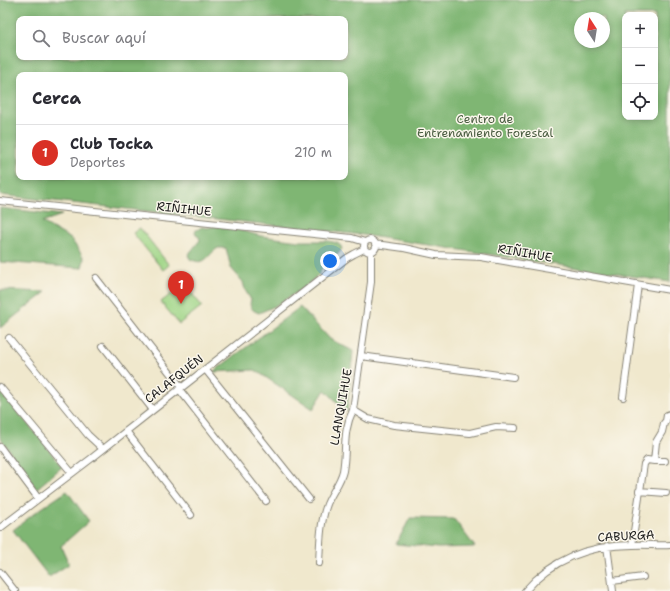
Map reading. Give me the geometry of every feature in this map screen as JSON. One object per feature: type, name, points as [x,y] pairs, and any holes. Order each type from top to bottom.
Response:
[{"type":"street","name":"RIÑIHUE","points":[[0,201],[344,237],[365,242],[371,240],[375,244],[404,248],[436,255],[481,257],[670,290]]},
{"type":"street","points":[[365,242],[364,249],[367,252],[375,249],[375,244]]},
{"type":"street","name":"CALAFQUÉN","points":[[0,528],[347,258],[364,249]]},
{"type":"street","name":"LLANQUIHUE","points":[[319,563],[322,524],[332,492],[340,479],[343,470],[346,431],[348,421],[353,410],[371,282],[372,264],[370,252]]},
{"type":"street","points":[[96,278],[266,501]]},
{"type":"street","points":[[623,397],[638,285]]},
{"type":"street","points":[[9,338],[88,435],[103,449]]},
{"type":"street","points":[[103,346],[153,410]]},
{"type":"street","points":[[361,356],[513,377]]},
{"type":"street","points":[[205,369],[310,499]]},
{"type":"street","points":[[0,387],[72,473]]},
{"type":"street","points":[[353,410],[368,419],[394,425],[470,433],[496,427],[515,428]]},
{"type":"street","points":[[654,461],[656,442],[662,432],[667,415],[670,414]]},
{"type":"street","points":[[126,431],[191,515]]},
{"type":"street","points":[[0,447],[38,498]]},
{"type":"street","points":[[632,545],[644,464],[647,460],[665,461]]},
{"type":"street","points":[[640,491],[666,493]]},
{"type":"street","name":"CABURGA","points":[[525,591],[539,577],[561,561],[585,551],[607,546],[670,545]]},
{"type":"street","points":[[607,546],[613,591]]},
{"type":"street","points":[[0,572],[15,591]]},
{"type":"street","points":[[612,581],[643,577]]},
{"type":"green space","name":"Centro de Entrenamiento Forestal","points":[[0,0],[670,0],[670,282],[363,235],[0,195]]},
{"type":"green space","points":[[0,208],[62,215],[42,222],[71,239],[84,258],[82,268],[0,262]]},
{"type":"green space","points":[[215,226],[235,229],[261,236],[299,241],[329,241],[337,243],[342,249],[337,255],[326,261],[319,274],[305,287],[275,306],[259,313],[250,305],[251,300],[245,290],[243,282],[231,268],[226,248],[218,248],[206,259],[200,262],[190,259],[188,255],[200,240],[195,231],[202,227],[207,228]]},
{"type":"green space","points":[[140,228],[169,265],[163,270],[133,233]]},
{"type":"green space","points":[[184,284],[202,306],[179,324],[161,302]]},
{"type":"green space","points":[[0,290],[46,292],[0,328]]},
{"type":"green space","points":[[300,307],[330,339],[353,351],[347,412],[325,390],[313,409],[255,370],[213,372]]},
{"type":"green space","points":[[0,391],[44,443],[62,467],[36,489],[0,437]]},
{"type":"green space","points":[[67,491],[89,521],[61,546],[69,564],[49,577],[13,530]]},
{"type":"green space","points":[[410,518],[454,519],[475,547],[438,548],[396,544]]},
{"type":"place","name":"Club Tocka","points":[[181,304]]}]
